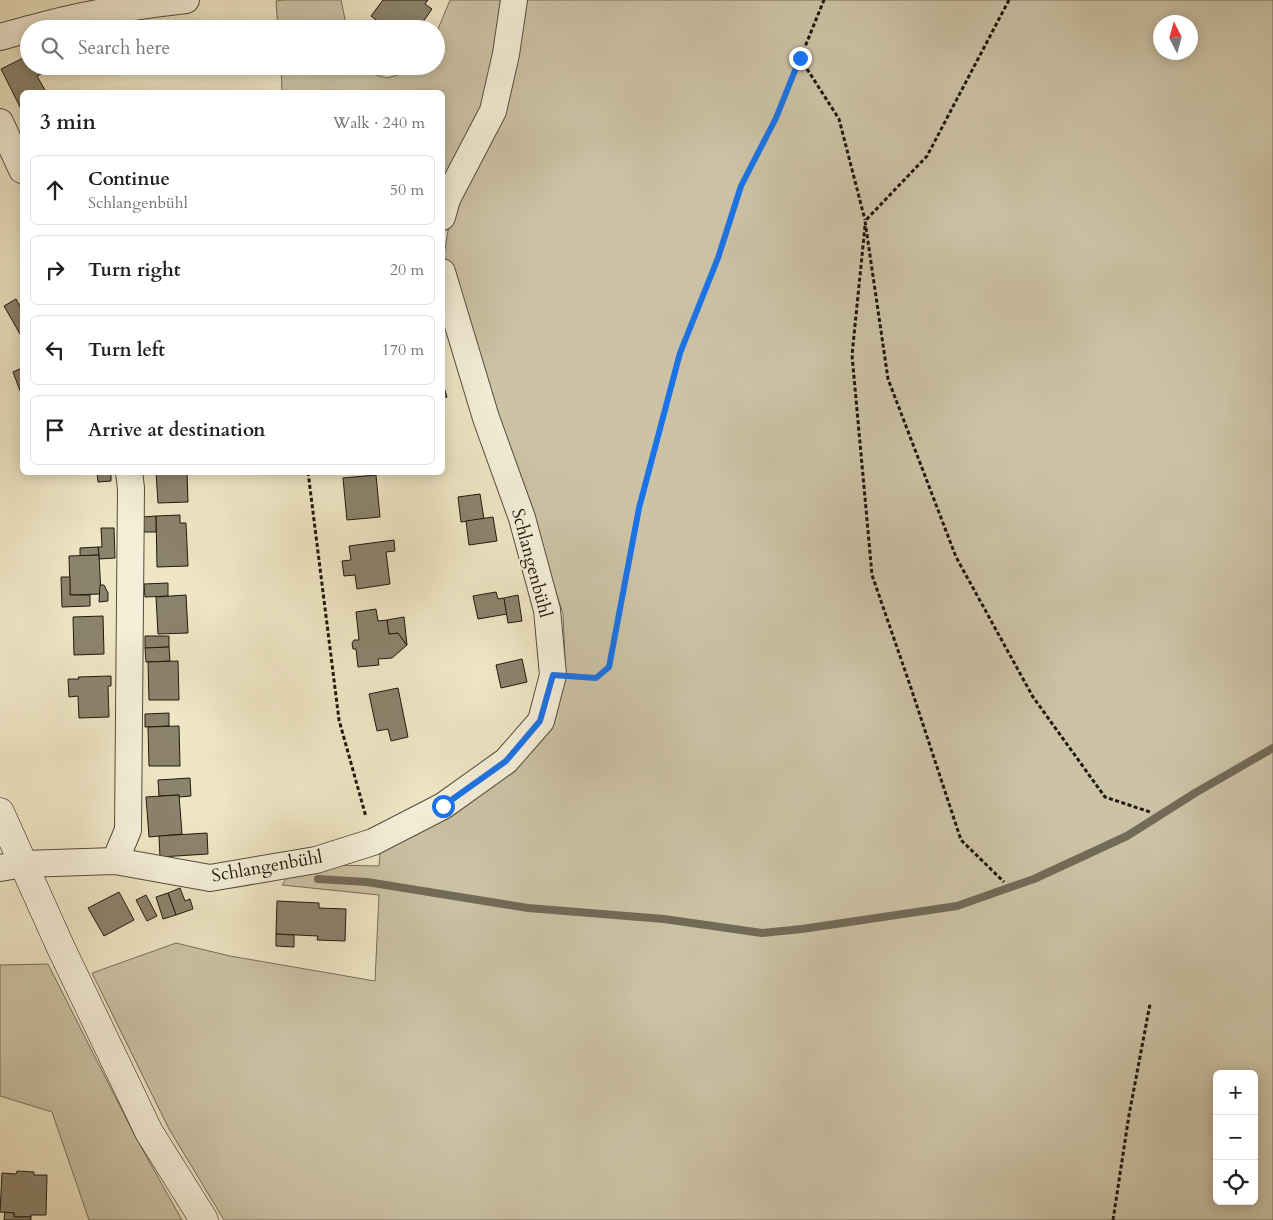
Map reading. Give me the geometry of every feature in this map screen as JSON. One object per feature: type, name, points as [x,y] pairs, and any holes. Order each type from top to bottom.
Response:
[{"type":"main road","points":[[0,812],[12,866],[149,1132],[204,1220]]},
{"type":"street","points":[[60,20],[140,5],[186,0]]},
{"type":"street","points":[[445,206],[493,111],[506,54],[514,0]]},
{"type":"street","points":[[0,37],[20,31]]},
{"type":"street","points":[[0,122],[20,166]]},
{"type":"street","name":"Schlangenbühl","points":[[12,866],[115,861],[210,878],[316,860],[373,842],[443,806],[506,761],[540,721],[553,675],[547,610],[522,518],[486,418],[445,282]]},
{"type":"street","points":[[115,861],[128,830],[131,488],[129,475]]},
{"type":"path","points":[[553,675],[596,678],[609,667],[639,508],[680,353],[718,258],[741,186],[776,118],[824,0]]},
{"type":"path","points":[[1004,882],[961,840],[872,575],[852,355],[866,221],[927,156],[1010,0]]},
{"type":"path","points":[[800,58],[839,118],[866,221],[888,379],[956,557],[1033,697],[1105,797],[1150,812]]},
{"type":"path","points":[[308,475],[339,720],[373,842]]},
{"type":"path","points":[[1113,1220],[1129,1115],[1150,1004]]},
{"type":"shaded area","points":[[341,0],[345,20],[277,20],[276,1]]},
{"type":"shaded area","points":[[450,0],[506,0],[490,100],[445,193],[445,90],[282,90],[281,75],[376,75],[387,78],[398,75],[445,75],[445,20],[442,20]]},
{"type":"shaded area","points":[[522,0],[1273,0],[1273,1220],[224,1220],[169,1129],[92,973],[176,943],[230,956],[375,981],[379,895],[282,885],[290,873],[329,865],[379,866],[381,845],[514,765],[557,712],[565,659],[563,614],[445,258],[449,225]]},
{"type":"shaded area","points":[[48,964],[135,1136],[182,1220],[89,1220],[52,1112],[0,1096],[0,965]]},
{"type":"building","points":[[383,0],[428,0],[425,4],[432,9],[424,20],[376,20],[371,16]]},
{"type":"building","points":[[20,60],[20,75],[39,75],[37,76],[45,90],[20,90],[20,107],[1,69]]},
{"type":"building","points":[[16,299],[20,306],[20,334],[4,306]]},
{"type":"building","points":[[20,369],[20,391],[13,372]]},
{"type":"building","points":[[97,475],[111,475],[111,481],[98,482]]},
{"type":"building","points":[[156,475],[187,475],[188,502],[158,503]]},
{"type":"building","points":[[376,475],[380,517],[347,520],[343,478]]},
{"type":"building","points":[[480,494],[484,519],[461,522],[458,497]]},
{"type":"building","points":[[180,515],[180,523],[186,523],[188,566],[157,567],[156,516]]},
{"type":"building","points":[[156,516],[156,532],[144,532],[143,517]]},
{"type":"building","points":[[493,517],[497,541],[469,545],[466,521]]},
{"type":"building","points":[[101,528],[114,528],[115,558],[99,559],[98,547],[102,547]]},
{"type":"building","points":[[394,540],[395,551],[386,552],[390,584],[357,589],[355,575],[344,576],[342,561],[351,560],[349,546]]},
{"type":"building","points":[[98,547],[99,555],[80,556],[80,548]]},
{"type":"building","points":[[99,555],[101,594],[70,595],[69,556]]},
{"type":"building","points":[[61,577],[70,577],[70,595],[90,595],[90,606],[62,607]]},
{"type":"building","points":[[168,583],[168,596],[145,597],[144,584]]},
{"type":"building","points":[[100,585],[104,585],[108,593],[108,601],[99,602]]},
{"type":"building","points":[[496,592],[498,599],[504,598],[507,614],[478,619],[473,596]]},
{"type":"building","points":[[186,595],[188,633],[158,634],[156,597]]},
{"type":"building","points":[[518,595],[522,621],[508,623],[504,598]]},
{"type":"building","points":[[376,609],[378,621],[387,620],[389,634],[398,633],[407,645],[392,658],[378,659],[379,665],[358,667],[356,649],[353,649],[352,643],[354,640],[359,640],[356,612]]},
{"type":"building","points":[[103,616],[104,654],[74,655],[73,617]]},
{"type":"building","points":[[404,617],[407,645],[398,633],[389,634],[387,620]]},
{"type":"building","points":[[145,636],[169,636],[169,647],[145,648]]},
{"type":"building","points":[[169,647],[170,661],[146,662],[145,648]]},
{"type":"building","points":[[522,659],[527,682],[501,688],[496,665]]},
{"type":"building","points":[[178,661],[179,700],[149,700],[148,662]]},
{"type":"building","points":[[111,676],[111,686],[108,686],[109,717],[79,718],[78,696],[69,697],[68,679]]},
{"type":"building","points":[[398,688],[408,737],[391,741],[388,729],[377,731],[369,694]]},
{"type":"building","points":[[169,713],[169,726],[145,727],[145,714]]},
{"type":"building","points":[[179,726],[180,766],[149,766],[148,727]]},
{"type":"building","points":[[190,778],[191,796],[159,796],[158,780]]},
{"type":"building","points":[[179,795],[182,834],[149,837],[146,797]]},
{"type":"building","points":[[207,833],[208,854],[160,857],[159,836]]},
{"type":"building","points":[[180,888],[185,901],[190,899],[193,909],[176,915],[168,893]]},
{"type":"building","points":[[119,892],[134,920],[104,936],[88,908]]},
{"type":"building","points":[[168,893],[176,915],[163,919],[156,897]]},
{"type":"building","points":[[146,895],[157,916],[147,921],[136,900]]},
{"type":"building","points":[[277,901],[319,903],[319,908],[346,909],[345,941],[317,940],[318,936],[276,934]]},
{"type":"building","points":[[276,934],[294,935],[294,947],[276,946]]},
{"type":"building","points":[[17,1171],[34,1172],[34,1175],[47,1175],[46,1215],[14,1217],[14,1213],[0,1212],[2,1173],[16,1174]]},
{"type":"building","points":[[5,1212],[14,1213],[14,1217],[31,1217],[31,1220],[4,1220]]},
{"type":"waterway","points":[[318,879],[367,882],[528,908],[664,919],[762,933],[802,929],[957,906],[1034,879],[1127,836],[1195,793],[1273,748]]},
{"type":"route","points":[[443,806],[506,761],[540,721],[553,675],[596,678],[609,667],[639,508],[680,353],[718,258],[741,186],[776,118],[800,58]]}]
